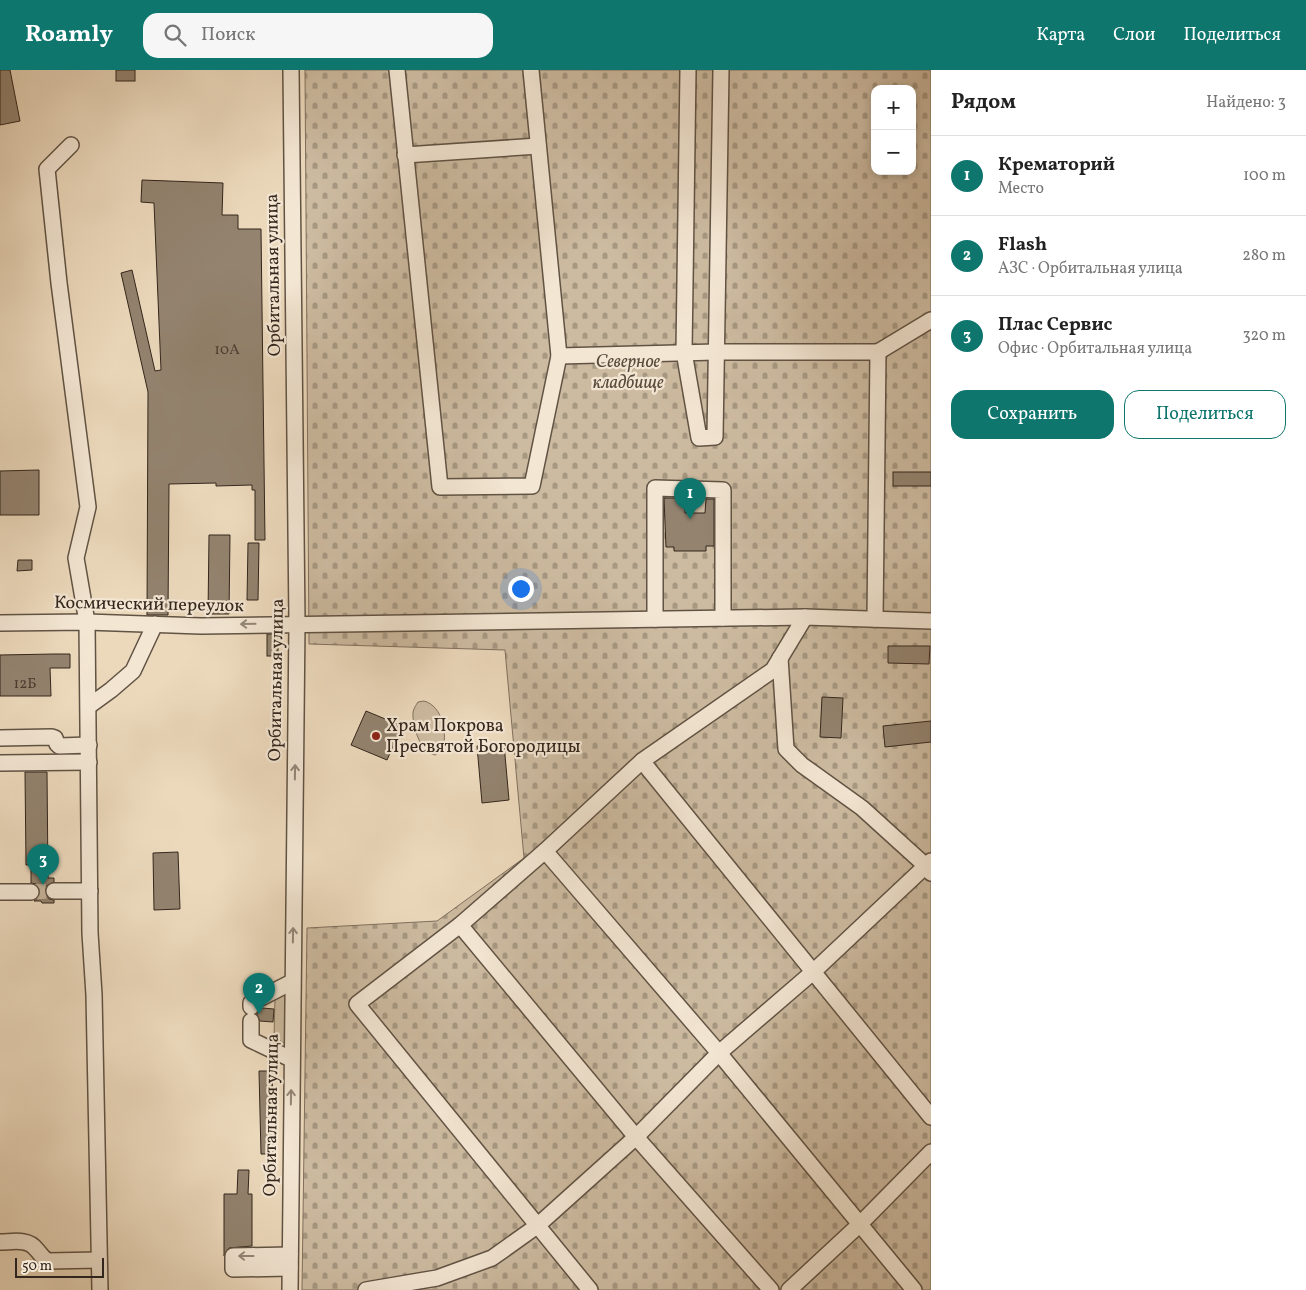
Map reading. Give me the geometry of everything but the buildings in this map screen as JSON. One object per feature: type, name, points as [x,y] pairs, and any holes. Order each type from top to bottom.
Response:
[{"type":"street","name":"Орбитальная улица","points":[[290,70],[297,623],[290,1146],[290,1290]]},
{"type":"street","points":[[396,70],[440,487],[532,486],[559,356],[531,70]]},
{"type":"street","points":[[688,70],[684,352],[699,438],[715,437],[721,70]]},
{"type":"street","points":[[71,145],[47,169],[59,282],[88,507],[76,558],[87,622],[90,891],[100,1290]]},
{"type":"street","points":[[405,154],[538,146]]},
{"type":"street","points":[[559,356],[684,352],[878,352],[931,320]]},
{"type":"street","points":[[874,619],[878,352]]},
{"type":"street","points":[[655,619],[655,488],[723,490],[723,618]]},
{"type":"street","name":"Космический переулок","points":[[0,623],[87,622],[201,626],[297,623],[805,617],[931,621]]},
{"type":"street","points":[[590,1290],[357,1004],[460,925],[545,851],[642,761],[773,670],[805,617]]},
{"type":"street","points":[[88,706],[111,690],[133,670],[155,624]]},
{"type":"street","points":[[366,1290],[437,1278],[492,1258],[537,1226],[636,1137],[719,1053],[813,972],[929,867],[862,808],[802,765],[786,749],[780,658]]},
{"type":"street","points":[[0,738],[52,737],[55,738],[59,746],[89,745]]},
{"type":"street","points":[[642,761],[931,1116]]},
{"type":"street","points":[[0,763],[89,762]]},
{"type":"street","points":[[545,851],[719,1053],[914,1290]]},
{"type":"street","points":[[54,892],[90,891]]},
{"type":"street","points":[[0,892],[32,892]]},
{"type":"street","points":[[460,925],[636,1137],[771,1290]]},
{"type":"street","points":[[291,1059],[251,1040],[251,1014],[252,1003],[292,982]]},
{"type":"street","points":[[789,1290],[859,1225],[931,1152]]},
{"type":"street","points":[[0,1242],[26,1242],[34,1246],[42,1258],[48,1261],[99,1260]]},
{"type":"green space","name":"Северное кладбище","points":[[305,70],[931,70],[931,1290],[302,1290],[307,928],[437,921],[524,858],[505,650],[309,644]]},
{"type":"green space","points":[[424,701],[436,709],[444,729],[442,751],[435,755],[430,753],[421,744],[414,724],[414,709],[418,702]]},
{"type":"green space","points":[[290,992],[289,1045],[274,1038],[275,998]]},
{"type":"tunnel","points":[[31,892],[54,891]]},
{"type":"place","name":"Крематорий","points":[[690,519]]},
{"type":"place","name":"Храм Покрова Пресвятой Богородицы","points":[[376,736]]},
{"type":"place","name":"Плас Сервис","points":[[43,885]]},
{"type":"place","name":"Flash","points":[[259,1014]]}]
